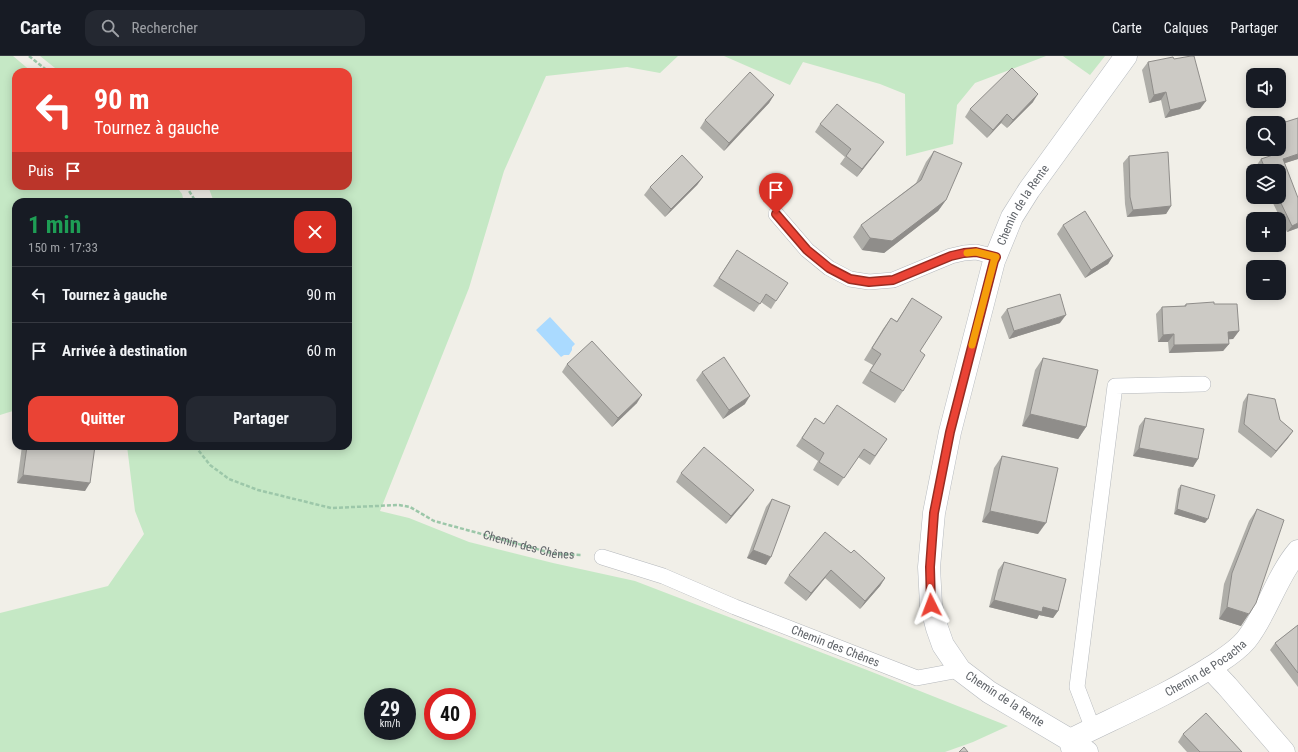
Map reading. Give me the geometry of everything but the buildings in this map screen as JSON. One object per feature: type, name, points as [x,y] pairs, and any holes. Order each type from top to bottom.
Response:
[{"type":"street","name":"Chemin de la Rente","points":[[1077,748],[989,692],[960,670],[943,645],[931,605],[930,567],[934,513],[950,432],[994,261],[1012,217],[1029,190],[1126,56]]},
{"type":"street","name":"Chemin de Pocacha","points":[[1077,748],[1093,729],[1185,683],[1239,649],[1258,621],[1284,573],[1298,551]]},
{"type":"street","points":[[1210,668],[1284,752]]},
{"type":"lane","points":[[776,214],[807,250],[829,268],[850,279],[869,282],[893,280],[951,256],[964,253],[976,252],[996,257]]},
{"type":"lane","points":[[1093,729],[1077,687],[1115,386],[1203,384]]},
{"type":"lane","name":"Chemin des Chênes","points":[[602,556],[663,576],[735,607],[917,678],[960,670]]},
{"type":"path","points":[[29,56],[44,68]]},
{"type":"path","name":"Chemin des Chênes","points":[[198,450],[210,464],[229,479],[258,490],[331,508],[399,505],[410,507],[434,521],[556,554],[602,556]]},
{"type":"green space","points":[[0,56],[13,56],[27,68],[12,68],[12,190],[179,190],[183,198],[12,198],[12,411],[0,415]]},
{"type":"green space","points":[[40,56],[678,56],[660,73],[627,67],[546,76],[504,171],[469,288],[380,511],[409,518],[469,542],[553,563],[635,581],[1008,726],[973,742],[945,752],[0,752],[0,613],[108,586],[144,534],[135,511],[127,450],[352,450],[352,198],[212,198],[210,190],[352,190],[352,68],[55,68]]},
{"type":"green space","points":[[724,56],[1046,56],[975,83],[957,105],[953,144],[906,156],[905,94],[880,84],[803,62],[790,85]]},
{"type":"green space","points":[[1063,56],[1105,56],[1090,75]]},
{"type":"water","points":[[550,317],[575,344],[569,355],[564,355],[561,357],[536,330]]},
{"type":"slow traffic","points":[[967,253],[976,252],[996,257],[972,345]]},
{"type":"route","points":[[776,214],[807,250],[829,268],[850,279],[869,282],[893,280],[951,256],[964,253],[976,252],[996,257],[950,432],[934,513],[930,567],[931,605]]}]
